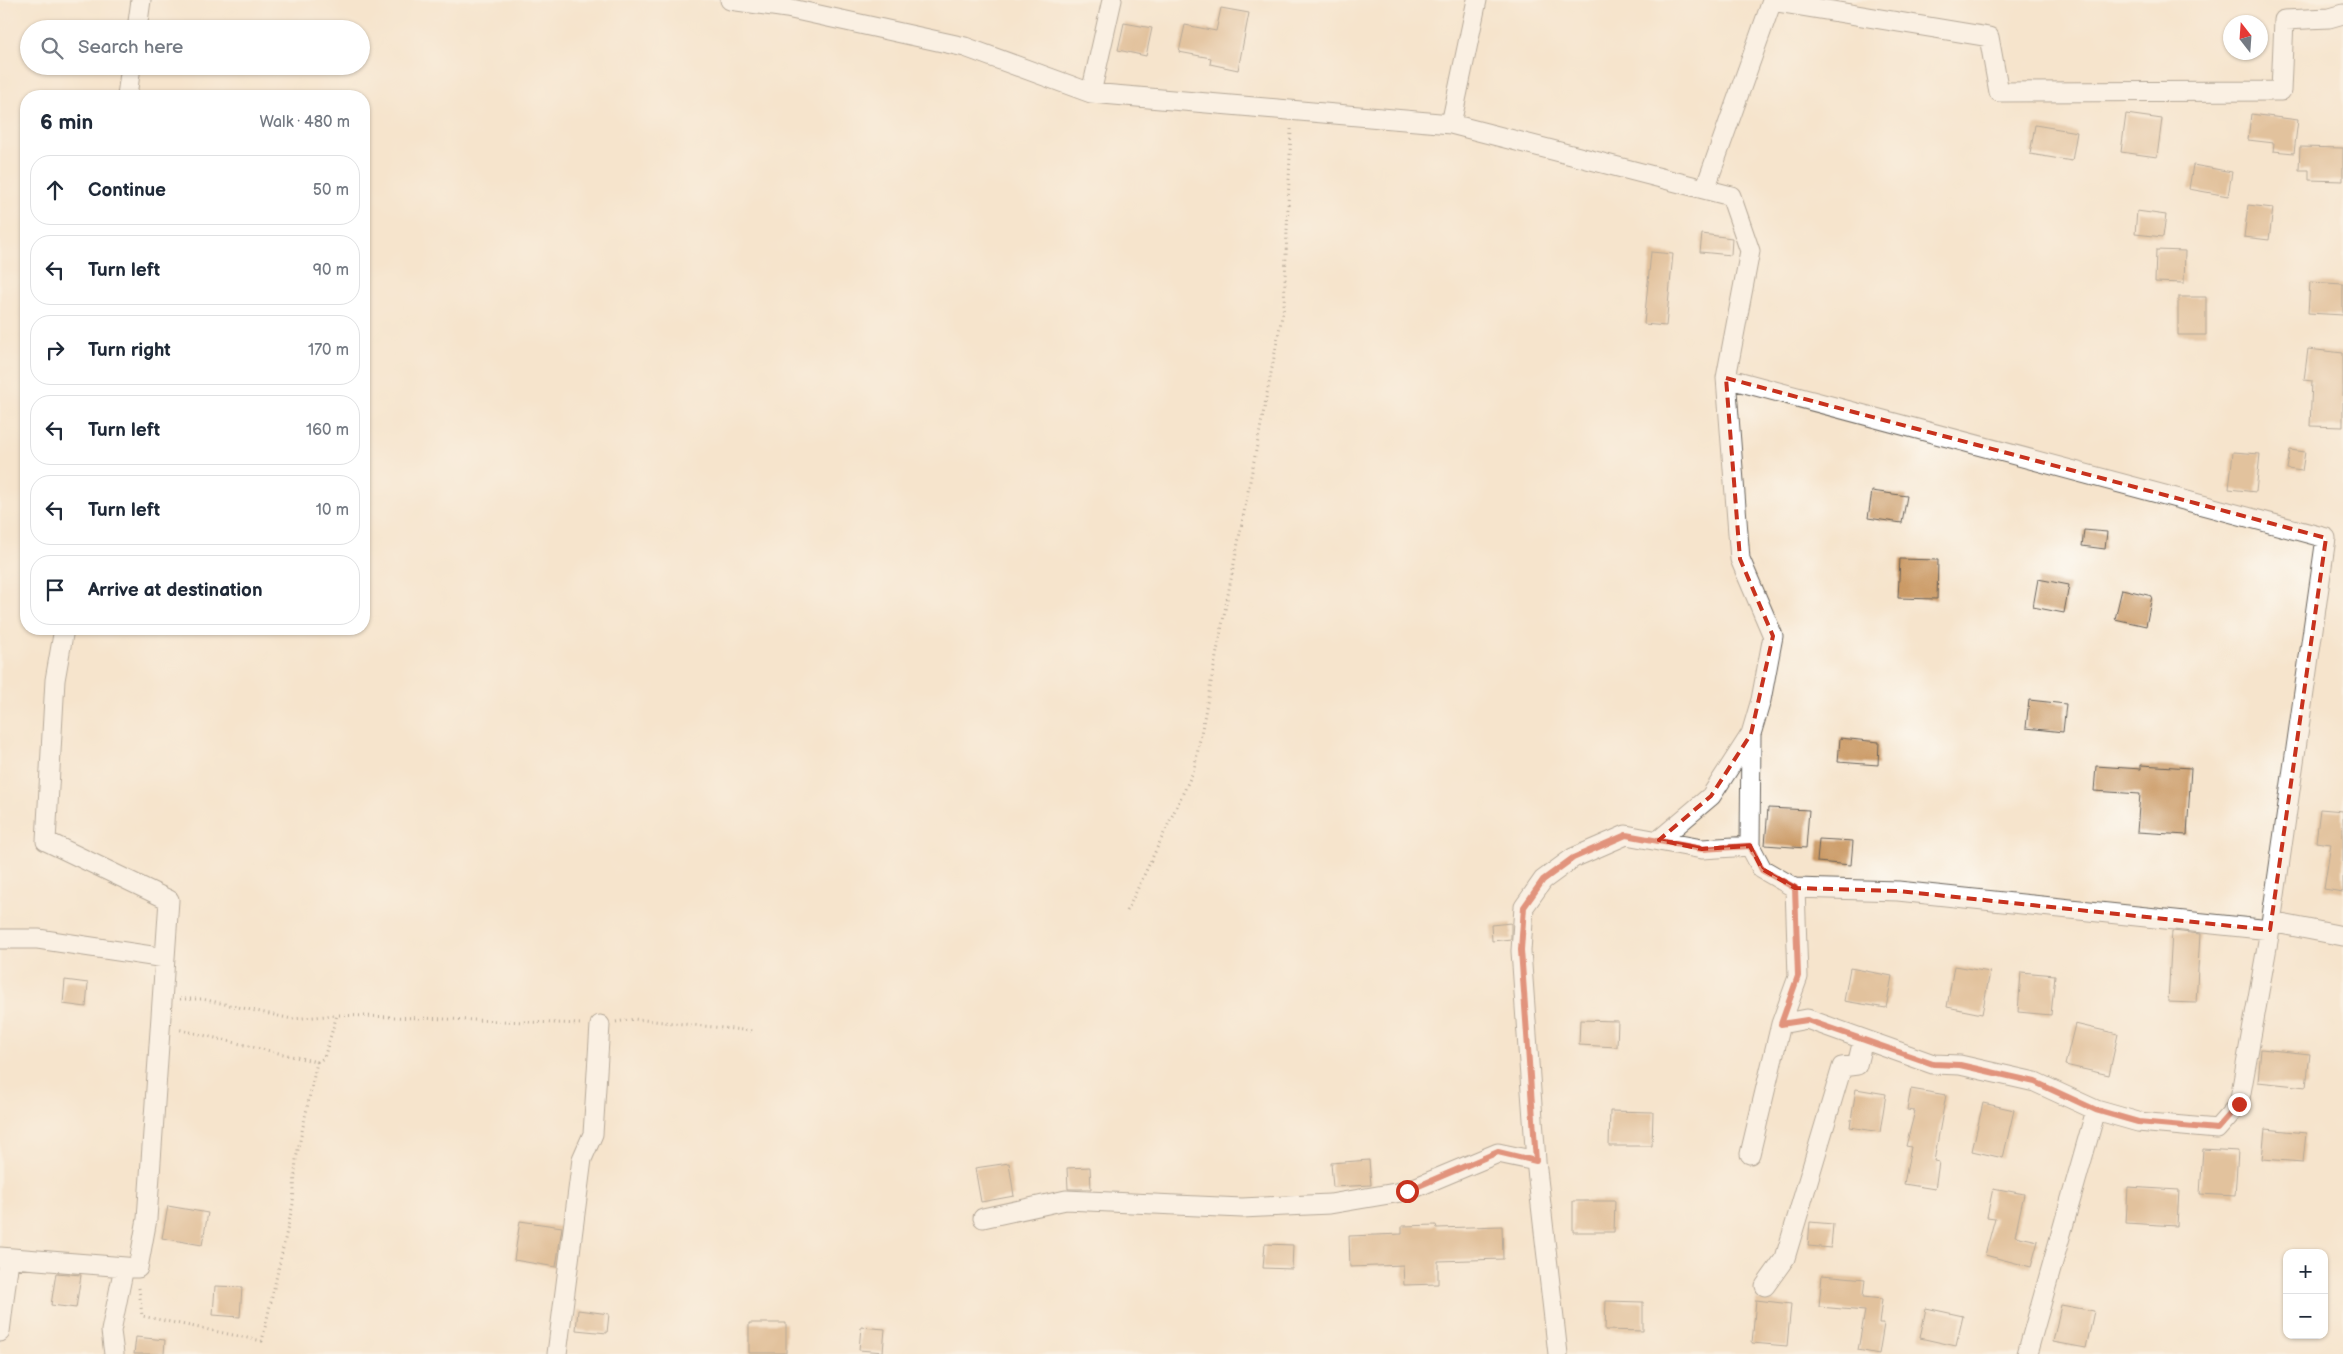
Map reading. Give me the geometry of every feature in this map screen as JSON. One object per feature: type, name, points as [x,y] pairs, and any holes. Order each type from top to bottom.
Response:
[{"type":"street","points":[[138,20],[141,0]]},
{"type":"street","points":[[730,0],[787,8],[965,47],[1091,93],[1450,124],[1731,196],[1750,251],[1726,378],[1740,559],[1773,636],[1761,700],[1751,734],[1750,846],[1762,870],[1795,888],[1898,891],[2270,926],[2343,936]]},
{"type":"street","points":[[1091,93],[1112,0]]},
{"type":"street","points":[[1450,124],[1477,0]]},
{"type":"street","points":[[1706,189],[1772,1],[1989,37],[1999,92],[2281,91],[2284,20],[2329,18],[2343,14]]},
{"type":"street","points":[[128,90],[130,75]]},
{"type":"street","points":[[1726,378],[2326,538],[2270,926],[2239,1104],[2217,1129],[2138,1122],[2096,1110],[2035,1082],[1960,1065],[1933,1064],[1807,1020],[1781,1024]]},
{"type":"street","points":[[63,635],[55,680],[46,841],[169,900],[147,1219],[111,1331],[114,1354]]},
{"type":"street","points":[[1659,840],[1711,796],[1751,734]]},
{"type":"street","points":[[1558,1354],[1536,1161],[1521,950],[1524,907],[1543,880],[1573,858],[1626,835],[1702,849],[1750,846]]},
{"type":"street","points":[[1750,1154],[1781,1024],[1798,976],[1795,888]]},
{"type":"street","points":[[0,940],[38,939],[164,958]]},
{"type":"street","points":[[557,1354],[582,1158],[593,1134],[600,1025]]},
{"type":"street","points":[[1765,1286],[1785,1258],[1842,1067],[1857,1065],[1863,1040]]},
{"type":"street","points":[[2027,1354],[2096,1110]]},
{"type":"street","points":[[983,1218],[1066,1200],[1242,1208],[1330,1204],[1407,1191],[1498,1152],[1536,1161]]},
{"type":"street","points":[[0,1332],[4,1258],[131,1268]]},
{"type":"path","points":[[1127,911],[1194,770],[1284,306],[1292,109]]},
{"type":"path","points":[[161,998],[202,999],[292,1020],[337,1015],[600,1025],[634,1019],[753,1031]]},
{"type":"path","points":[[160,1025],[317,1062],[324,1058],[337,1015]]},
{"type":"path","points":[[131,1268],[142,1316],[262,1341],[294,1204],[296,1159],[317,1062]]},
{"type":"highlighted area","points":[[1726,378],[2326,538],[2270,930],[1898,891],[1795,888],[1762,869],[1750,846],[1702,849],[1659,840],[1711,796],[1751,734],[1773,636],[1740,559]]},
{"type":"building","points":[[1221,8],[1249,13],[1238,70],[1210,64],[1211,58],[1179,52],[1185,25],[1216,31]]},
{"type":"building","points":[[1124,23],[1152,28],[1146,56],[1118,50]]},
{"type":"building","points":[[2126,114],[2162,119],[2157,157],[2121,152]]},
{"type":"building","points":[[2251,114],[2298,120],[2294,153],[2273,151],[2274,143],[2248,140]]},
{"type":"building","points":[[2035,125],[2077,132],[2072,161],[2030,154]]},
{"type":"building","points":[[2300,147],[2343,148],[2343,181],[2309,180],[2309,170],[2299,170]]},
{"type":"building","points":[[2193,165],[2232,172],[2228,196],[2189,189]]},
{"type":"building","points":[[2248,205],[2273,208],[2269,240],[2244,237]]},
{"type":"building","points":[[2137,211],[2166,215],[2163,237],[2135,234]]},
{"type":"building","points":[[1702,234],[1732,238],[1731,255],[1700,252]]},
{"type":"building","points":[[2156,250],[2185,251],[2184,283],[2155,282]]},
{"type":"building","points":[[1651,252],[1673,254],[1666,326],[1644,324]]},
{"type":"building","points":[[2310,282],[2343,284],[2343,315],[2308,313]]},
{"type":"building","points":[[2178,297],[2206,297],[2206,335],[2178,335]]},
{"type":"building","points":[[2308,349],[2343,353],[2343,427],[2310,426],[2312,381],[2304,380]]},
{"type":"building","points":[[2290,450],[2305,452],[2302,471],[2287,469]]},
{"type":"building","points":[[2233,452],[2260,454],[2256,492],[2229,489]]},
{"type":"building","points":[[1872,491],[1907,496],[1902,523],[1868,518]]},
{"type":"building","points":[[2084,530],[2107,532],[2105,549],[2082,546]]},
{"type":"building","points":[[1900,559],[1938,560],[1937,599],[1898,598]]},
{"type":"building","points":[[2038,579],[2069,585],[2064,613],[2033,607]]},
{"type":"building","points":[[2122,589],[2152,596],[2146,626],[2115,619]]},
{"type":"building","points":[[2029,700],[2066,704],[2063,732],[2026,728]]},
{"type":"building","points":[[1840,738],[1879,742],[1878,765],[1838,762]]},
{"type":"building","points":[[2141,765],[2191,768],[2187,835],[2137,832],[2140,794],[2094,791],[2096,766],[2141,769]]},
{"type":"building","points":[[1768,808],[1809,810],[1806,848],[1765,845]]},
{"type":"building","points":[[2320,809],[2343,811],[2343,892],[2324,889],[2331,844],[2316,842]]},
{"type":"building","points":[[1819,839],[1853,841],[1851,865],[1817,862]]},
{"type":"building","points":[[1511,923],[1511,939],[1492,941],[1491,925]]},
{"type":"building","points":[[2172,931],[2200,934],[2196,1003],[2168,1002]]},
{"type":"building","points":[[1954,966],[1990,972],[1982,1014],[1947,1007]]},
{"type":"building","points":[[1850,968],[1892,976],[1886,1008],[1844,1001]]},
{"type":"building","points":[[2021,972],[2055,975],[2051,1015],[2018,1012]]},
{"type":"building","points":[[65,980],[88,983],[86,1007],[63,1004]]},
{"type":"building","points":[[1580,1020],[1618,1021],[1617,1047],[1579,1045]]},
{"type":"building","points":[[2075,1024],[2118,1034],[2109,1075],[2065,1065]]},
{"type":"building","points":[[2261,1049],[2310,1054],[2306,1087],[2258,1082]]},
{"type":"building","points":[[1856,1089],[1886,1094],[1880,1132],[1850,1127]]},
{"type":"building","points":[[1911,1089],[1946,1095],[1934,1161],[1939,1162],[1935,1189],[1904,1184],[1911,1147],[1906,1146],[1915,1111],[1907,1110]]},
{"type":"building","points":[[1983,1103],[2014,1110],[2003,1158],[1972,1151]]},
{"type":"building","points":[[1610,1111],[1653,1112],[1652,1146],[1609,1146]]},
{"type":"building","points":[[2265,1129],[2306,1133],[2303,1162],[2262,1159]]},
{"type":"building","points":[[2203,1149],[2238,1151],[2235,1196],[2200,1194]]},
{"type":"building","points":[[1369,1160],[1371,1185],[1333,1187],[1331,1163]]},
{"type":"building","points":[[1009,1163],[1014,1196],[981,1202],[975,1168]]},
{"type":"building","points":[[1090,1167],[1091,1189],[1068,1189],[1067,1168]]},
{"type":"building","points":[[2128,1187],[2179,1190],[2177,1226],[2126,1223]]},
{"type":"building","points":[[1993,1188],[2024,1194],[2015,1236],[2038,1241],[2031,1267],[1985,1255],[1995,1218],[1987,1217]]},
{"type":"building","points":[[1573,1201],[1615,1201],[1614,1232],[1573,1232]]},
{"type":"building","points":[[168,1206],[208,1213],[202,1245],[162,1238]]},
{"type":"building","points":[[520,1221],[562,1227],[556,1267],[514,1260]]},
{"type":"building","points":[[1810,1222],[1833,1224],[1831,1248],[1808,1246]]},
{"type":"building","points":[[1436,1225],[1437,1228],[1502,1226],[1503,1259],[1438,1261],[1438,1284],[1404,1285],[1403,1265],[1350,1267],[1349,1236],[1402,1234],[1402,1226]]},
{"type":"building","points":[[1265,1244],[1293,1245],[1292,1269],[1263,1268]]},
{"type":"building","points":[[56,1273],[81,1275],[76,1308],[51,1305]]},
{"type":"building","points":[[1822,1275],[1865,1279],[1863,1297],[1882,1299],[1879,1324],[1884,1324],[1879,1354],[1858,1350],[1865,1311],[1819,1307]]},
{"type":"building","points":[[215,1286],[242,1287],[240,1317],[213,1315]]},
{"type":"building","points":[[1756,1300],[1791,1304],[1787,1346],[1752,1343]]},
{"type":"building","points":[[1606,1301],[1643,1302],[1643,1331],[1605,1330]]},
{"type":"building","points":[[2061,1305],[2094,1311],[2086,1348],[2053,1342]]},
{"type":"building","points":[[1926,1308],[1963,1316],[1956,1346],[1920,1338]]},
{"type":"building","points":[[578,1310],[609,1314],[607,1333],[576,1330]]},
{"type":"building","points":[[749,1323],[786,1323],[786,1353],[749,1353]]},
{"type":"building","points":[[861,1327],[885,1329],[883,1352],[859,1350]]},
{"type":"building","points":[[136,1337],[165,1340],[164,1354],[134,1354]]},
{"type":"route","points":[[1407,1191],[1498,1152],[1536,1161],[1521,950],[1524,907],[1543,880],[1573,858],[1626,835],[1702,849],[1750,846],[1762,870],[1795,888],[1798,976],[1781,1024],[1807,1020],[1933,1064],[1960,1065],[2035,1082],[2096,1110],[2138,1122],[2217,1129],[2239,1104]]}]
